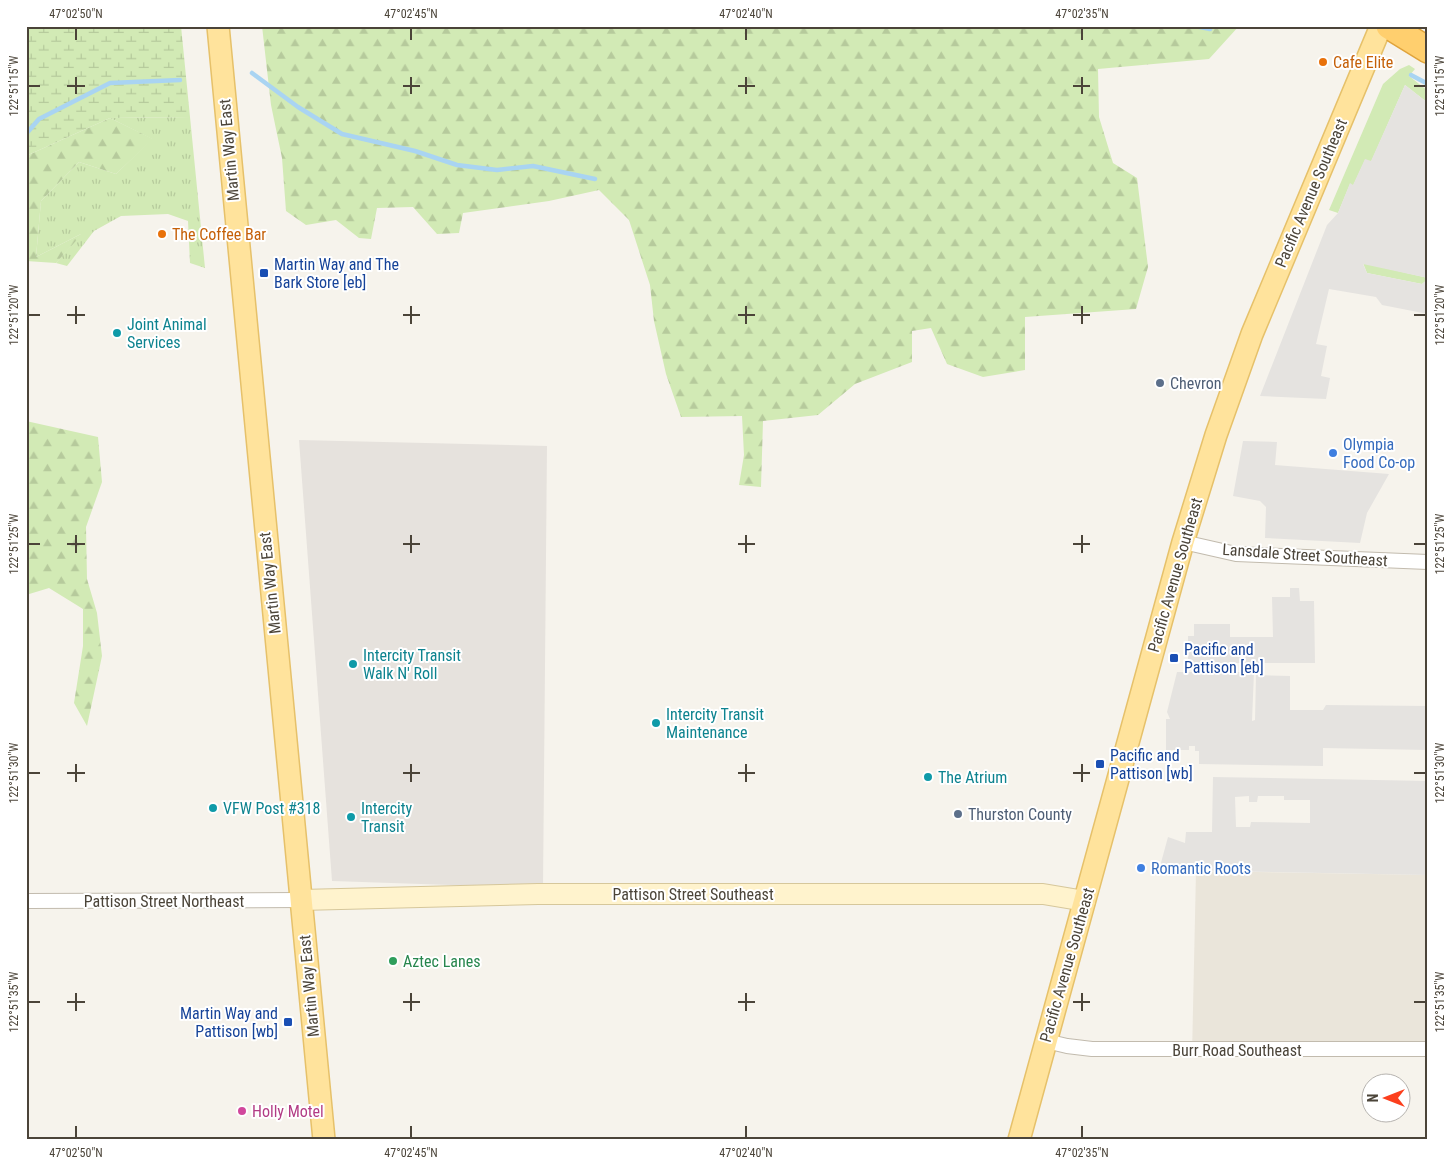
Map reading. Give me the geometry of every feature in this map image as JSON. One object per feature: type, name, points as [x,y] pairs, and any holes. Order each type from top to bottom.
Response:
[{"type":"highway","points":[[1390,26],[1428,50]]},
{"type":"main road","name":"Martin Way East","points":[[218,26],[324,1140]]},
{"type":"main road","name":"Pacific Avenue Southeast","points":[[1019,1140],[1183,542],[1214,443],[1249,341],[1381,26]]},
{"type":"street","name":"Lansdale Street Southeast","points":[[1183,542],[1236,554],[1428,562]]},
{"type":"street","name":"Pattison Street Southeast","points":[[301,900],[538,894],[1043,894],[1085,901]]},
{"type":"street","name":"Pattison Street Northeast","points":[[26,901],[301,900]]},
{"type":"street","name":"Burr Road Southeast","points":[[1046,1040],[1092,1049],[1428,1049]]},
{"type":"shaded area","points":[[1405,85],[1428,103],[1428,278],[1363,264],[1367,273],[1422,284],[1428,279],[1428,314],[1382,305],[1376,297],[1329,289],[1316,344],[1327,346],[1321,376],[1330,378],[1326,399],[1260,396],[1327,225],[1338,213],[1350,183],[1353,185],[1365,159],[1371,161]]},
{"type":"shaded area","points":[[299,440],[547,446],[543,888],[332,881]]},
{"type":"shaded area","points":[[1243,441],[1277,442],[1275,465],[1389,474],[1367,513],[1360,543],[1265,538],[1266,507],[1260,501],[1233,496]]},
{"type":"shaded area","points":[[1290,588],[1299,588],[1300,601],[1314,601],[1315,663],[1188,663],[1188,636],[1194,636],[1194,624],[1230,624],[1230,637],[1273,637],[1272,597],[1290,597]]},
{"type":"shaded area","points":[[1177,672],[1254,672],[1252,721],[1255,720],[1256,675],[1290,676],[1290,710],[1323,710],[1326,705],[1428,706],[1428,750],[1323,748],[1323,766],[1199,764],[1199,751],[1195,751],[1195,746],[1189,746],[1189,750],[1166,750],[1166,719],[1170,719],[1167,712]]},
{"type":"shaded area","points":[[1213,777],[1428,781],[1428,875],[1159,870],[1168,837],[1185,843],[1186,832],[1212,832]],"holes":[[[1249,796],[1249,802],[1257,802],[1258,796],[1284,796],[1284,800],[1310,800],[1310,823],[1251,822],[1250,827],[1236,827],[1235,797]]]},
{"type":"shaded area","points":[[1196,871],[1428,875],[1428,1055],[1192,1055]]},
{"type":"green space","points":[[26,26],[181,26],[190,117],[110,118],[26,156]]},
{"type":"green space","points":[[262,26],[1239,26],[1209,59],[1098,69],[1099,117],[1113,163],[1137,178],[1148,267],[1136,309],[1025,317],[1025,370],[983,377],[947,364],[931,328],[912,331],[912,362],[855,384],[818,415],[763,421],[761,487],[739,485],[744,455],[742,416],[681,417],[666,374],[654,321],[650,285],[629,220],[599,190],[549,201],[463,213],[459,233],[437,234],[413,207],[377,208],[371,239],[359,238],[336,220],[306,225],[286,211],[282,158],[271,105]]},
{"type":"green space","points":[[1409,65],[1415,69],[1409,76],[1428,91],[1428,103],[1405,85],[1371,162],[1365,160],[1353,186],[1350,184],[1338,213],[1329,210],[1383,84],[1400,69]]},
{"type":"green space","points":[[190,117],[205,268],[190,263],[188,221],[168,214],[121,216],[94,231],[67,266],[56,263],[81,234],[36,257],[41,201],[79,162],[116,174],[152,139],[110,118]]},
{"type":"green space","points":[[110,118],[153,139],[116,174],[79,162],[41,201],[36,257],[83,233],[56,263],[26,261],[26,156]]},
{"type":"green space","points":[[1363,263],[1428,279],[1422,284],[1367,273]]},
{"type":"green space","points":[[26,421],[98,437],[102,482],[86,527],[87,579],[97,613],[102,656],[87,726],[74,703],[83,646],[83,609],[49,588],[26,595]]},
{"type":"waterway","points":[[1195,26],[1210,29]]},
{"type":"waterway","points":[[252,73],[298,107],[342,134],[415,151],[457,165],[497,170],[533,166],[595,179]]},
{"type":"waterway","points":[[1411,75],[1428,84]]},
{"type":"waterway","points":[[26,134],[39,119],[110,83],[180,80]]},
{"type":"place","name":"Cafe Elite","points":[[1323,62]]},
{"type":"place","name":"The Coffee Bar","points":[[162,234]]},
{"type":"place","name":"Martin Way and The Bark Store [eb]","points":[[264,273]]},
{"type":"place","name":"Joint Animal Services","points":[[117,333]]},
{"type":"place","name":"Chevron","points":[[1160,383]]},
{"type":"place","name":"Olympia Food Co-op","points":[[1333,453]]},
{"type":"place","name":"Pacific and Pattison [eb]","points":[[1174,658]]},
{"type":"place","name":"Intercity Transit Walk N' Roll","points":[[353,664]]},
{"type":"place","name":"Intercity Transit Maintenance","points":[[656,723]]},
{"type":"place","name":"Pacific and Pattison [wb]","points":[[1100,764]]},
{"type":"place","name":"The Atrium","points":[[928,777]]},
{"type":"place","name":"VFW Post #318","points":[[213,808]]},
{"type":"place","name":"Thurston County","points":[[958,814]]},
{"type":"place","name":"Intercity Transit","points":[[351,817]]},
{"type":"place","name":"Romantic Roots","points":[[1141,868]]},
{"type":"place","name":"Aztec Lanes","points":[[393,961]]},
{"type":"place","name":"Martin Way and Pattison [wb]","points":[[288,1022]]},
{"type":"place","name":"Holly Motel","points":[[242,1111]]}]
